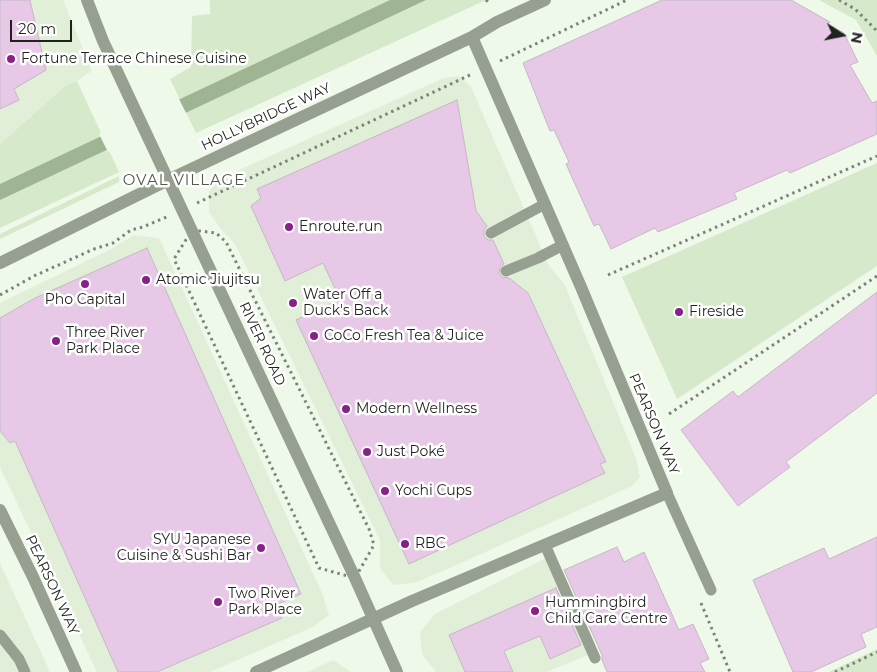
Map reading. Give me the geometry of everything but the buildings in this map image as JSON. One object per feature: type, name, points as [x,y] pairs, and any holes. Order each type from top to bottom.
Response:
[{"type":"street","name":"RIVER ROAD","points":[[88,0],[104,41],[154,151],[355,578],[397,672]]},
{"type":"street","name":"HOLLYBRIDGE WAY","points":[[0,263],[168,180],[472,37],[497,22],[546,0]]},
{"type":"street","name":"PEARSON WAY","points":[[256,672],[373,618],[667,493],[563,245],[472,37]]},
{"type":"street","name":"PEARSON WAY","points":[[0,510],[76,672]]},
{"type":"lane","points":[[491,233],[545,204]]},
{"type":"lane","points":[[506,270],[538,258],[563,245]]},
{"type":"lane","points":[[667,493],[711,590]]},
{"type":"lane","points":[[545,545],[595,658]]},
{"type":"lane","points":[[0,635],[19,659],[25,672]]},
{"type":"path","points":[[486,0],[490,4]]},
{"type":"path","points":[[511,56],[627,0]]},
{"type":"path","points":[[840,0],[855,9],[877,30]]},
{"type":"path","points":[[218,194],[453,83]]},
{"type":"path","points":[[608,275],[877,156]]},
{"type":"path","points":[[0,295],[94,249],[113,243],[131,230],[143,227]]},
{"type":"path","points":[[192,230],[216,233],[226,242],[369,529],[374,545],[355,578],[319,568],[298,524],[174,259],[192,230]]},
{"type":"path","points":[[669,414],[877,276]]},
{"type":"path","points":[[835,672],[877,652]]},
{"type":"shaded area","points":[[0,0],[63,0],[92,71],[65,86],[0,144]]},
{"type":"shaded area","points":[[210,0],[486,0],[196,133],[170,79],[191,67],[192,16],[210,14]]},
{"type":"shaded area","points":[[390,0],[426,0],[0,200],[0,184]]},
{"type":"shaded area","points":[[819,0],[877,0],[877,56],[856,20]]},
{"type":"shaded area","points":[[459,76],[471,87],[549,266],[564,283],[636,458],[640,477],[632,486],[450,568],[414,583],[393,585],[380,568],[380,540],[235,244],[209,212],[209,191],[221,178],[444,78]]},
{"type":"shaded area","points":[[77,81],[119,172],[0,228],[0,144],[65,86]]},
{"type":"shaded area","points":[[877,163],[877,266],[677,399],[622,277]]},
{"type":"shaded area","points":[[119,176],[119,182],[0,239],[0,234]]},
{"type":"shaded area","points":[[134,235],[159,238],[323,595],[329,615],[313,627],[210,672],[97,672],[0,467],[0,303],[113,248]]},
{"type":"shaded area","points":[[546,558],[588,655],[547,672],[436,672],[422,654],[420,632],[435,614]]},
{"type":"shaded area","points":[[0,563],[50,672],[0,672]]},
{"type":"shaded area","points":[[877,649],[877,672],[829,672]]},
{"type":"shaded area","points":[[333,660],[351,672],[308,672]]},
{"type":"pier","points":[[178,97],[187,115],[108,152],[99,134]]},
{"type":"place","name":"Fortune Terrace Chinese Cuisine","points":[[11,59]]},
{"type":"place","name":"Enroute.run","points":[[289,227]]},
{"type":"place","name":"Atomic Jiujitsu","points":[[146,280]]},
{"type":"place","name":"Pho Capital","points":[[85,284]]},
{"type":"place","name":"Water Off a Duck's Back","points":[[293,303]]},
{"type":"place","name":"Fireside","points":[[679,312]]},
{"type":"place","name":"CoCo Fresh Tea & Juice","points":[[314,336]]},
{"type":"place","name":"Three River Park Place","points":[[56,341]]},
{"type":"place","name":"Modern Wellness","points":[[346,409]]},
{"type":"place","name":"Just Poké","points":[[367,452]]},
{"type":"place","name":"Yochi Cups","points":[[385,491]]},
{"type":"place","name":"RBC","points":[[405,544]]},
{"type":"place","name":"SYU Japanese Cuisine & Sushi Bar","points":[[261,548]]},
{"type":"place","name":"Two River Park Place","points":[[218,602]]},
{"type":"place","name":"Hummingbird Child Care Centre","points":[[535,611]]},
{"type":"district","name":"OVAL VILLAGE","points":[[184,181]]}]
